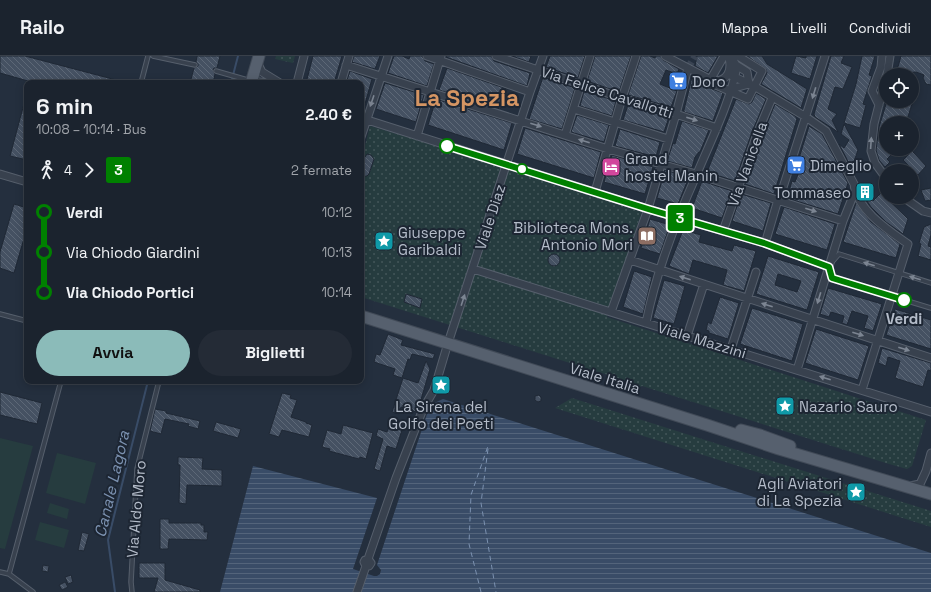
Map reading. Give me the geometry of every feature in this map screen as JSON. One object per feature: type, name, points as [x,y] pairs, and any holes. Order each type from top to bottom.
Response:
[{"type":"main road","points":[[253,80],[258,59]]},
{"type":"main road","name":"Viale Italia","points":[[364,317],[411,332],[422,328],[449,340],[488,349],[494,358],[779,449],[931,494]]},
{"type":"main road","name":"Viale Italia","points":[[859,472],[876,470],[931,487]]},
{"type":"street","points":[[298,80],[304,56]]},
{"type":"street","points":[[342,80],[348,56]]},
{"type":"street","points":[[388,56],[364,119],[648,209],[764,243],[829,267]]},
{"type":"street","points":[[427,56],[441,58],[530,92]]},
{"type":"street","name":"Via Felice Cavallotti","points":[[496,56],[717,128]]},
{"type":"street","name":"Viale Diaz","points":[[357,592],[396,478],[423,409],[434,390],[449,340],[543,56]]},
{"type":"street","points":[[565,135],[590,56]]},
{"type":"street","points":[[595,192],[622,98],[636,56]]},
{"type":"street","points":[[665,56],[712,80],[719,81],[728,74],[731,68],[729,56]]},
{"type":"street","points":[[724,56],[712,80],[708,82],[731,90],[748,99],[752,85],[762,71],[738,56]]},
{"type":"street","points":[[729,56],[736,65],[746,72],[752,85]]},
{"type":"street","points":[[767,237],[825,56]]},
{"type":"street","points":[[881,68],[882,56]]},
{"type":"street","points":[[888,68],[890,56]]},
{"type":"street","points":[[417,136],[441,58]]},
{"type":"street","points":[[258,59],[262,72],[275,80]]},
{"type":"street","points":[[346,65],[431,93],[696,174],[843,221]]},
{"type":"street","points":[[646,323],[660,270],[678,218],[717,128],[735,77],[736,65]]},
{"type":"street","points":[[612,308],[648,209],[688,68]]},
{"type":"street","points":[[879,72],[872,91],[879,103]]},
{"type":"street","points":[[728,74],[752,85],[806,117],[826,131],[854,184],[855,191],[870,214],[885,228],[908,244],[862,390]]},
{"type":"street","points":[[731,90],[752,85]]},
{"type":"street","name":"Via Vanicella","points":[[723,231],[757,134],[772,98]]},
{"type":"street","points":[[879,108],[871,139],[871,151],[875,163],[879,168]]},
{"type":"street","points":[[574,109],[668,139]]},
{"type":"street","points":[[0,174],[24,181]]},
{"type":"street","points":[[797,370],[843,221],[855,191]]},
{"type":"street","points":[[913,204],[923,211],[931,213]]},
{"type":"street","points":[[630,260],[931,358]]},
{"type":"street","name":"Viale Mazzini","points":[[473,269],[612,308],[646,323],[931,412]]},
{"type":"street","points":[[731,349],[756,272]]},
{"type":"street","points":[[688,336],[704,284]]},
{"type":"street","points":[[906,487],[920,484],[926,471],[931,453]]},
{"type":"lane","points":[[142,80],[148,56]]},
{"type":"lane","points":[[153,56],[195,65]]},
{"type":"lane","points":[[216,71],[246,80]]},
{"type":"lane","points":[[931,283],[839,254],[829,267],[832,278],[931,308]]},
{"type":"lane","points":[[0,314],[24,320]]},
{"type":"lane","points":[[9,574],[60,384]]},
{"type":"lane","name":"Via Aldo Moro","points":[[132,592],[131,582],[137,469],[158,384]]},
{"type":"lane","points":[[0,572],[9,574],[33,592]]},
{"type":"green space","points":[[276,56],[295,56],[293,63],[275,59]]},
{"type":"green space","points":[[370,126],[642,211],[607,317],[926,420],[912,466],[907,469],[889,464],[642,386],[640,387],[624,380],[364,298],[364,149]]},
{"type":"green space","points":[[572,398],[931,511],[931,527],[555,408]]},
{"type":"green space","points":[[0,438],[33,446],[5,549],[0,548]]},
{"type":"green space","points":[[57,453],[96,463],[85,504],[46,493]]},
{"type":"green space","points":[[50,503],[69,509],[67,519],[47,513]]},
{"type":"green space","points":[[40,522],[69,530],[64,548],[35,540]]},
{"type":"water","points":[[443,399],[931,553],[931,592],[220,592],[253,466],[377,498],[353,569],[374,576],[380,574],[381,570],[377,565],[430,405]]},
{"type":"building","points":[[0,56],[25,56],[116,80],[24,80],[0,73]]},
{"type":"building","points":[[197,56],[220,56],[217,68],[214,68],[213,70],[215,74],[214,80],[191,80],[194,68],[198,66],[196,62]]},
{"type":"building","points":[[313,56],[342,56],[335,80],[307,80]]},
{"type":"building","points":[[354,56],[380,56],[375,69],[352,62]]},
{"type":"building","points":[[394,56],[402,56],[409,59],[410,56],[422,56],[425,61],[434,64],[427,86],[388,73]]},
{"type":"building","points":[[491,56],[494,61],[530,73],[527,86],[446,57]]},
{"type":"building","points":[[512,56],[531,56],[529,62]]},
{"type":"building","points":[[550,56],[585,56],[578,78],[546,67]]},
{"type":"building","points":[[595,56],[631,56],[619,92],[587,81]]},
{"type":"building","points":[[641,56],[650,56],[655,58],[656,56],[660,56],[663,60],[679,69],[677,74],[666,70],[660,84],[677,91],[671,107],[628,95]]},
{"type":"building","points":[[697,56],[718,56],[708,73],[695,66]]},
{"type":"building","points":[[747,56],[762,56],[767,64],[807,89],[801,108],[761,84],[767,73],[766,69]]},
{"type":"building","points":[[796,56],[806,58],[806,56],[817,56],[810,79],[791,73]]},
{"type":"building","points":[[831,56],[844,56],[841,63],[852,67],[843,89],[835,87],[828,109],[837,114],[832,120],[838,132],[815,117],[814,114]]},
{"type":"building","points":[[862,56],[875,56],[869,75],[872,76],[863,104],[866,105],[860,128],[844,123],[856,84]]},
{"type":"building","points":[[901,56],[931,56],[931,85],[926,84],[923,78],[924,75],[919,73],[919,68],[898,68]]},
{"type":"building","points":[[447,68],[507,89],[505,94],[509,96],[506,107],[502,106],[500,109],[439,90]]},
{"type":"building","points":[[350,71],[372,79],[364,107],[364,80],[347,80]]},
{"type":"building","points":[[543,77],[575,88],[562,129],[529,119]]},
{"type":"building","points":[[692,77],[704,82],[707,87],[723,93],[713,121],[684,112]]},
{"type":"building","points":[[385,83],[424,95],[416,122],[376,109]]},
{"type":"building","points":[[584,91],[616,101],[612,116],[580,106]]},
{"type":"building","points":[[756,93],[766,99],[752,132],[735,181],[707,172],[736,99],[749,104],[752,102]]},
{"type":"building","points":[[436,99],[512,123],[504,150],[428,125]]},
{"type":"building","points":[[24,104],[24,159],[10,156]]},
{"type":"building","points":[[775,104],[795,116],[797,119],[774,194],[745,184]]},
{"type":"building","points":[[628,105],[669,117],[664,132],[623,120]]},
{"type":"building","points":[[885,108],[911,108],[908,116],[882,116]]},
{"type":"building","points":[[577,115],[609,125],[604,142],[571,132]]},
{"type":"building","points":[[682,121],[709,130],[700,152],[695,157],[692,168],[667,161],[673,143],[675,144]]},
{"type":"building","points":[[844,124],[858,150],[852,167],[839,144],[844,148],[849,140],[841,134]]},
{"type":"building","points":[[809,126],[822,134],[848,183],[838,214],[787,198],[792,181],[795,182],[800,169],[796,168]]},
{"type":"building","points":[[879,127],[879,156],[890,156],[887,159],[890,162],[888,164],[882,164],[879,160],[876,150]]},
{"type":"building","points":[[525,128],[601,152],[594,178],[517,154]]},
{"type":"building","points":[[620,129],[660,142],[656,157],[615,146]]},
{"type":"building","points":[[367,154],[371,155],[374,159],[367,176],[364,176],[365,157]]},
{"type":"building","points":[[612,155],[653,167],[645,194],[604,182]]},
{"type":"building","points":[[907,156],[917,156],[926,166],[919,174],[919,164],[907,164],[903,160]]},
{"type":"building","points":[[665,170],[689,177],[678,204],[657,198]]},
{"type":"building","points":[[702,181],[732,191],[722,218],[692,208]]},
{"type":"building","points":[[865,187],[873,201],[879,195],[879,204],[892,204],[908,219],[903,234],[886,222],[871,207],[861,190]]},
{"type":"building","points":[[931,188],[931,200],[925,201],[921,190]]},
{"type":"building","points":[[741,194],[771,203],[763,231],[732,221]]},
{"type":"building","points":[[856,203],[871,222],[900,244],[896,258],[843,242]]},
{"type":"building","points":[[14,204],[24,207],[24,238],[14,273],[0,268],[0,252]]},
{"type":"building","points":[[784,207],[835,224],[827,250],[775,234]]},
{"type":"building","points":[[650,219],[670,225],[660,254],[641,248]]},
{"type":"building","points":[[931,224],[931,235],[928,246],[931,247],[931,260],[918,256],[921,244],[919,243],[924,227]]},
{"type":"building","points":[[683,230],[701,235],[699,242],[732,251],[734,245],[756,251],[744,291],[723,285],[727,270],[693,260],[689,274],[669,266]]},
{"type":"building","points":[[552,254],[556,254],[560,260],[556,266],[552,266],[548,262],[548,258]]},
{"type":"building","points":[[768,256],[819,272],[807,310],[756,294]],"holes":[[[778,274],[801,281],[797,292],[775,285]]]},
{"type":"building","points":[[634,271],[652,277],[643,314],[623,307]]},
{"type":"building","points":[[664,280],[685,286],[674,324],[653,318]]},
{"type":"building","points":[[828,288],[882,304],[873,331],[864,328],[868,316],[852,311],[847,325],[842,323],[844,316],[831,312],[829,317],[820,314]]},
{"type":"building","points":[[406,294],[422,299],[420,308],[404,302]]},
{"type":"building","points":[[720,297],[739,303],[728,339],[709,333],[709,331],[706,330],[708,322],[711,324]]},
{"type":"building","points":[[752,308],[803,324],[792,361],[740,344]]},
{"type":"building","points":[[895,309],[931,320],[931,349],[886,335]]},
{"type":"building","points":[[816,329],[869,346],[858,380],[805,363]]},
{"type":"building","points":[[388,334],[403,340],[401,345],[435,354],[433,359],[412,354],[410,360],[408,359],[402,378],[393,375],[395,369],[374,362],[376,354],[380,355]]},
{"type":"building","points":[[882,348],[931,363],[931,371],[928,370],[923,387],[895,378],[900,361],[888,357],[886,366],[878,363]]},
{"type":"building","points":[[426,361],[430,369],[416,412],[401,407],[399,414],[392,412],[403,378],[418,383]]},
{"type":"building","points":[[0,392],[42,403],[37,424],[0,415]]},
{"type":"building","points":[[282,393],[291,395],[290,398],[297,400],[291,417],[312,425],[309,437],[282,430],[279,437],[269,434]]},
{"type":"building","points":[[539,395],[541,397],[541,401],[538,402],[535,400],[535,396]]},
{"type":"building","points":[[155,409],[200,421],[198,429],[188,426],[189,424],[165,419],[161,434],[150,431]]},
{"type":"building","points":[[216,422],[241,429],[238,438],[213,431]]},
{"type":"building","points":[[343,425],[373,433],[366,459],[360,457],[359,459],[329,451],[330,449],[322,447],[327,430],[341,434]]},
{"type":"building","points":[[389,427],[402,430],[396,449],[387,446],[380,471],[374,469],[383,439],[376,436],[378,429],[387,432]]},
{"type":"building","points":[[178,457],[203,458],[202,469],[222,470],[222,486],[187,485],[186,504],[179,503],[180,465],[178,465]]},
{"type":"building","points":[[160,519],[169,519],[169,523],[201,523],[201,525],[204,525],[204,532],[208,532],[207,540],[169,539],[168,549],[160,549]]},
{"type":"building","points":[[82,532],[89,534],[84,551],[78,550]]},
{"type":"building","points":[[139,563],[165,563],[165,580],[200,590],[200,592],[154,592],[158,578],[139,578]]},
{"type":"building","points":[[43,565],[49,566],[48,572],[42,571]]},
{"type":"building","points":[[71,575],[73,582],[68,584],[65,577]]},
{"type":"building","points":[[65,582],[68,587],[62,590],[59,585]]},
{"type":"waterway","name":"Canale Lagora","points":[[232,80],[238,56]]},
{"type":"waterway","name":"Canale Lagora","points":[[115,592],[108,540],[147,384]]},
{"type":"ferry route","points":[[481,592],[469,544],[471,495],[488,446]]},
{"type":"ferry route","points":[[488,449],[481,503],[496,592]]},
{"type":"tunnel","points":[[688,68],[695,56]]},
{"type":"bus line","name":"3","points":[[447,146],[648,209],[764,243],[829,267],[832,278],[904,300]]},
{"type":"place","name":"Doro","points":[[678,81]]},
{"type":"place","name":"Dimeglio","points":[[796,165]]},
{"type":"place","name":"Grand hostel Manin","points":[[611,167]]},
{"type":"place","name":"Tommaseo","points":[[865,192]]},
{"type":"place","name":"Biblioteca Mons. Antonio Mori","points":[[647,236]]},
{"type":"place","name":"Giuseppe Garibaldi","points":[[384,241]]},
{"type":"place","name":"Verdi","points":[[904,300]]},
{"type":"place","name":"La Sirena del Golfo dei Poeti","points":[[441,385]]},
{"type":"place","name":"Nazario Sauro","points":[[785,406]]},
{"type":"place","name":"Agli Aviatori di La Spezia","points":[[856,492]]},
{"type":"district","name":"La Spezia","points":[[467,98]]}]
